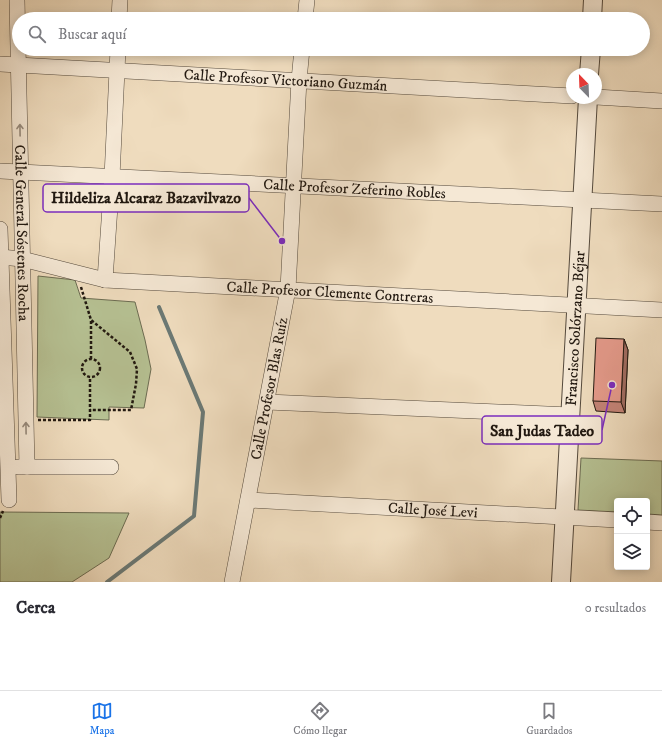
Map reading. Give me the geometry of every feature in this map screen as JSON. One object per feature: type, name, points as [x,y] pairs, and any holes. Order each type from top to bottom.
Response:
[{"type":"street","name":"Calle General Sóstenes Rocha","points":[[17,0],[17,12]]},
{"type":"street","points":[[119,12],[120,0]]},
{"type":"street","points":[[306,12],[307,0]]},
{"type":"street","points":[[592,12],[593,0]]},
{"type":"street","name":"Calle General Sóstenes Rocha","points":[[18,56],[27,467]]},
{"type":"street","points":[[105,280],[118,56]]},
{"type":"street","name":"Calle Profesor Blas Ruíz","points":[[232,582],[288,290],[301,56]]},
{"type":"street","points":[[589,68],[590,56]]},
{"type":"street","name":"Calle Profesor Victoriano Guzmán","points":[[0,64],[566,96]]},
{"type":"street","points":[[602,97],[662,101]]},
{"type":"street","name":"Francisco Solórzano Béjar","points":[[561,582],[588,104]]},
{"type":"street","name":"Calle Profesor Zeferino Robles","points":[[0,171],[662,204]]},
{"type":"street","name":"Calle General Sóstenes Rocha","points":[[0,228],[4,467],[9,500]]},
{"type":"street","name":"Calle Profesor Clemente Contreras","points":[[0,256],[22,259],[105,280],[662,310]]},
{"type":"street","points":[[2,340],[24,340]]},
{"type":"street","points":[[266,402],[570,415]]},
{"type":"street","points":[[4,467],[110,467]]},
{"type":"street","name":"Calle José Levi","points":[[248,500],[614,520]]},
{"type":"street","points":[[650,522],[662,522]]},
{"type":"path","points":[[80,285],[91,320],[91,358]]},
{"type":"path","points":[[90,410],[131,410],[136,384],[137,368],[130,352],[91,320]]},
{"type":"path","points":[[90,378],[98,374],[100,368],[98,362],[91,358]]},
{"type":"path","points":[[90,378],[85,375],[82,370],[83,363],[91,358]]},
{"type":"path","points":[[26,420],[90,420],[90,378]]},
{"type":"green space","points":[[38,276],[75,280],[81,298],[135,302],[151,369],[144,408],[109,407],[109,420],[37,417]]},
{"type":"green space","points":[[581,458],[662,461],[662,515],[650,514],[650,498],[614,498],[614,512],[578,510]]},
{"type":"green space","points":[[0,512],[129,513],[109,558],[72,582],[0,582]]},
{"type":"building","points":[[596,338],[624,339],[621,402],[593,401]]},
{"type":"waterway","points":[[107,582],[194,516],[203,412],[159,307]]},
{"type":"place","name":"Hildeliza Alcaraz Bazavilvazo","points":[[282,241]]},
{"type":"place","name":"San Judas Tadeo","points":[[612,385]]}]
